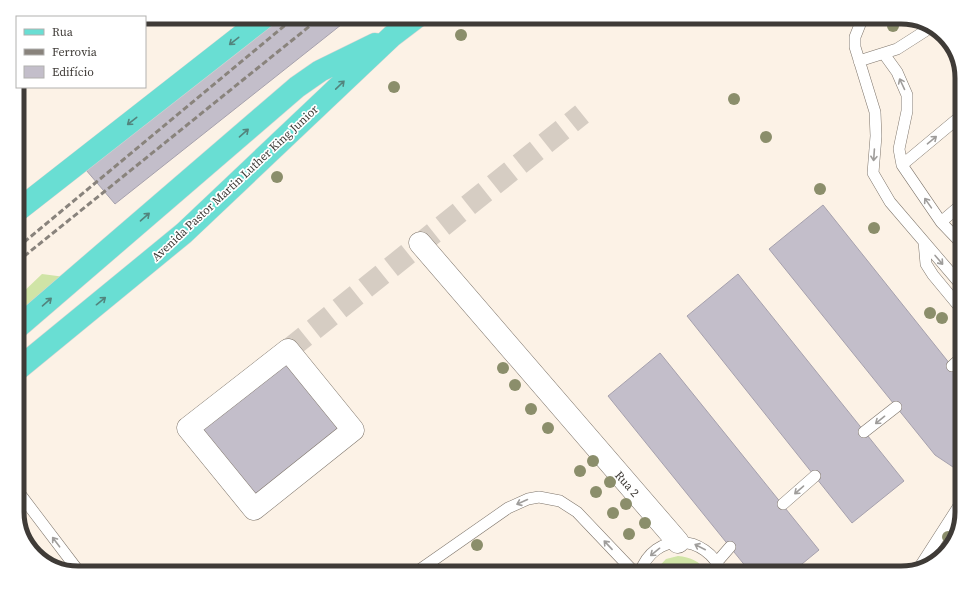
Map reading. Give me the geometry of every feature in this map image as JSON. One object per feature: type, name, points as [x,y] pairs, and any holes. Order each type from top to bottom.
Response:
[{"type":"main road","points":[[24,206],[256,24]]},
{"type":"main road","name":"Avenida Pastor Martin Luther King Junior","points":[[24,364],[184,233],[392,36],[408,24]]},
{"type":"main road","name":"Avenida Pastor Martin Luther King Junior","points":[[24,322],[297,87],[320,71],[392,36]]},
{"type":"street","name":"Rua 2","points":[[420,243],[678,542]]},
{"type":"street","points":[[288,350],[353,430],[254,509],[188,428],[288,350]]},
{"type":"lane","points":[[859,24],[855,37],[855,47],[875,112],[876,136],[873,174],[890,202],[955,278]]},
{"type":"lane","points":[[859,61],[884,54],[915,39],[927,30]]},
{"type":"lane","points":[[884,54],[897,72],[907,94],[907,111],[899,149],[902,165],[941,222],[955,237]]},
{"type":"lane","points":[[902,165],[955,121]]},
{"type":"lane","points":[[941,222],[955,210]]},
{"type":"lane","points":[[924,242],[926,264],[955,302]]},
{"type":"lane","points":[[952,366],[955,363]]},
{"type":"lane","points":[[864,432],[896,407]]},
{"type":"lane","points":[[783,504],[815,476]]},
{"type":"lane","points":[[425,566],[508,508],[528,499],[539,497],[560,501],[577,512],[628,566]]},
{"type":"lane","points":[[24,499],[75,566]]},
{"type":"lane","points":[[923,561],[955,512]]},
{"type":"lane","points":[[643,566],[653,552],[661,547],[678,542],[691,543],[700,546],[708,552],[719,566]]},
{"type":"lane","points":[[717,562],[730,546]]},
{"type":"green space","points":[[42,274],[65,277],[24,312],[24,291]]},
{"type":"green space","points":[[678,556],[687,557],[695,560],[702,566],[660,566],[666,559]]},
{"type":"building","points":[[268,24],[342,24],[115,204],[86,170]]},
{"type":"building","points":[[823,205],[955,370],[955,468],[935,455],[769,249]]},
{"type":"building","points":[[738,274],[904,481],[852,523],[687,316]]},
{"type":"building","points":[[288,350],[353,430],[254,509],[188,428]]},
{"type":"building","points":[[660,353],[819,550],[800,566],[745,566],[608,396]]},
{"type":"tunnel","points":[[288,350],[582,114]]},
{"type":"railway","points":[[24,242],[287,24]]},
{"type":"railway","points":[[24,256],[312,24]]}]
